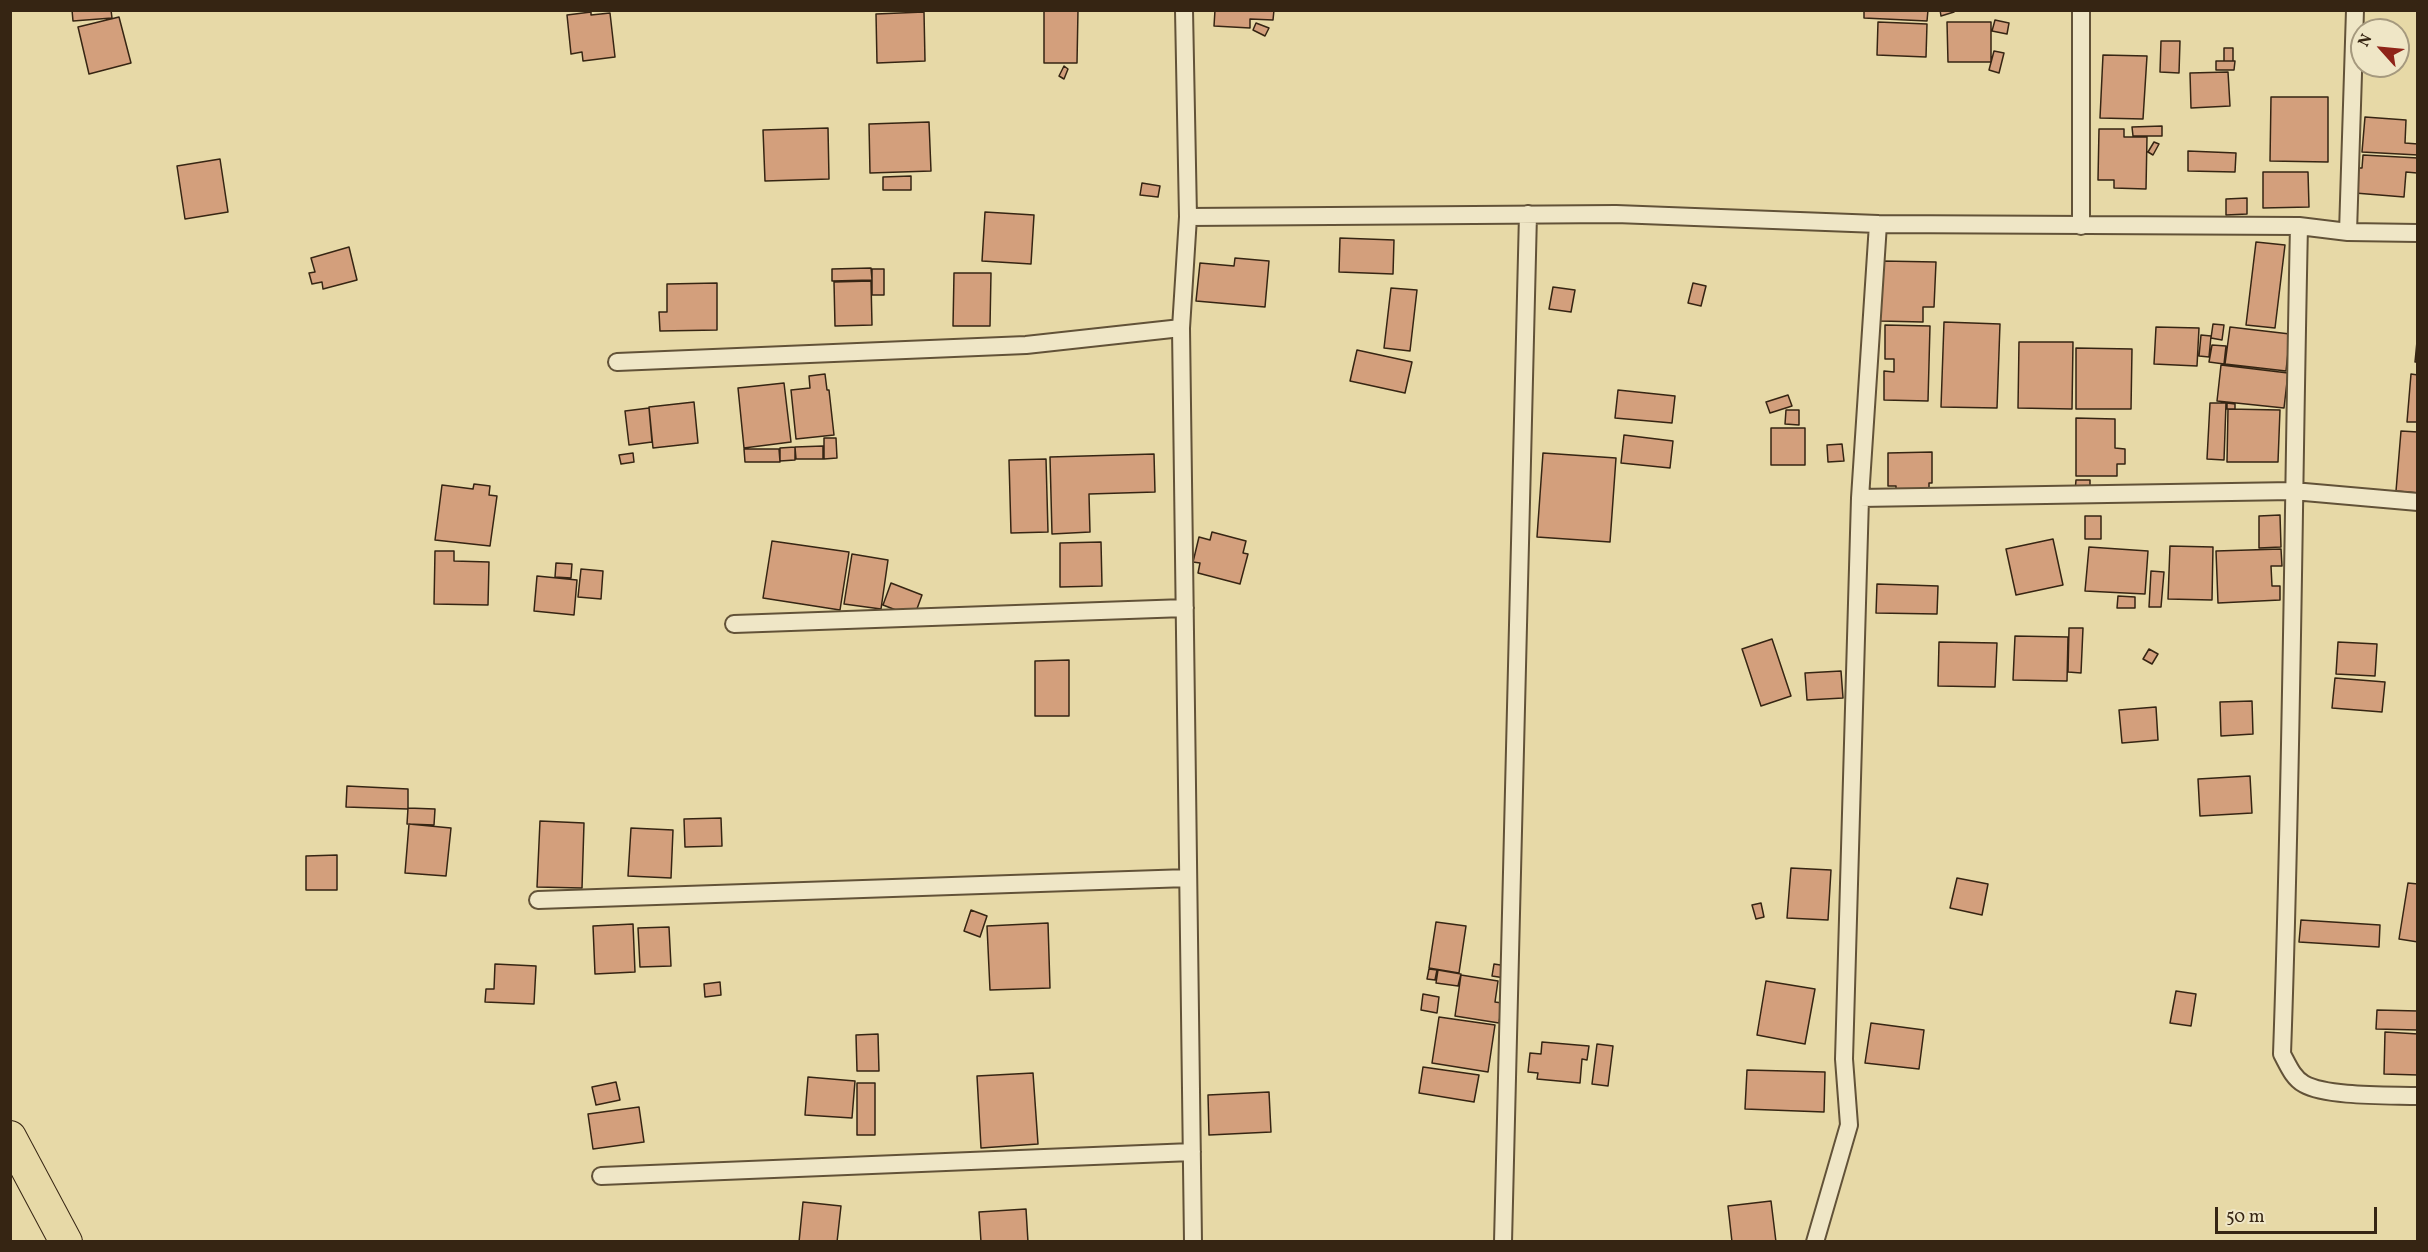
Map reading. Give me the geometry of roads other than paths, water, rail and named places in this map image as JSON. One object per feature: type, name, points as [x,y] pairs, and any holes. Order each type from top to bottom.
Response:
[{"type":"highway","points":[[10,1137],[66,1242]]},
{"type":"street","points":[[1184,10],[1188,217],[1182,328],[1193,1242]]},
{"type":"street","points":[[2081,10],[2081,226]]},
{"type":"street","points":[[2348,232],[2355,10]]},
{"type":"street","points":[[1503,1242],[1528,214]]},
{"type":"street","points":[[1188,217],[1616,214],[1878,224],[2299,226],[2348,232],[2418,233]]},
{"type":"street","points":[[1815,1242],[1849,1125],[1844,1059],[1860,498],[1878,224]]},
{"type":"street","points":[[2299,226],[2293,491],[2289,868],[2282,1054],[2290,1069],[2302,1083],[2319,1090],[2418,1096]]},
{"type":"street","points":[[617,362],[1026,345],[1182,328]]},
{"type":"street","points":[[1860,498],[2293,491],[2418,502]]},
{"type":"street","points":[[734,624],[1185,608]]},
{"type":"street","points":[[538,900],[1188,878]]},
{"type":"street","points":[[601,1176],[1192,1152]]}]
